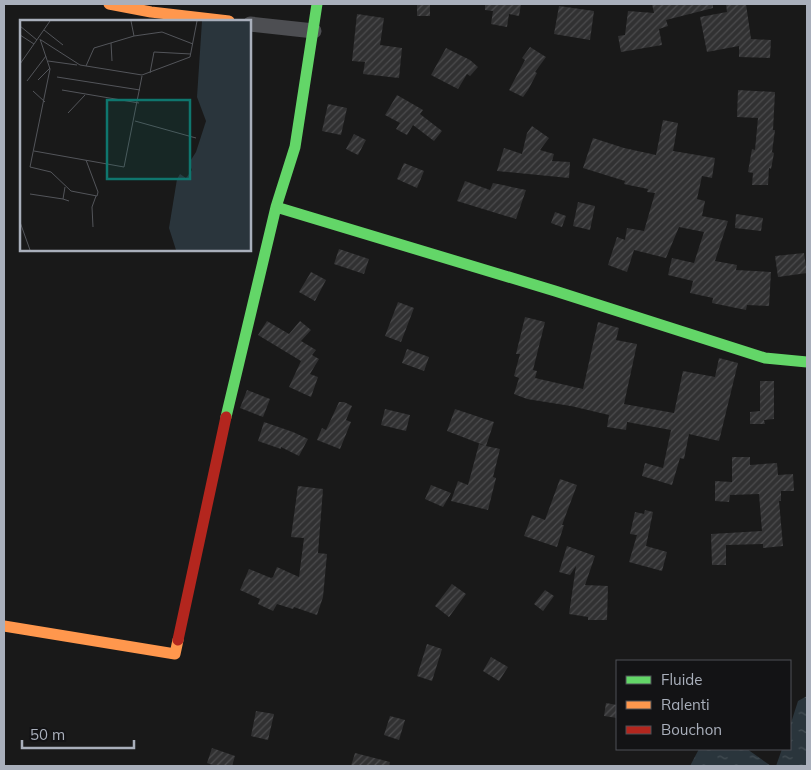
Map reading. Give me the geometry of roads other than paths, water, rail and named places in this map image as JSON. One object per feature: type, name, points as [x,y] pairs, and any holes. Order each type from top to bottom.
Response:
[{"type":"street","points":[[109,4],[150,12],[219,20]]},
{"type":"street","points":[[4,626],[175,654],[207,500],[276,207],[295,147],[318,4]]},
{"type":"street","points":[[251,24],[314,31]]},
{"type":"street","points":[[276,207],[555,291],[765,358],[807,362]]},
{"type":"water","points":[[807,696],[807,766],[776,766],[782,750],[791,750],[791,723],[798,701]]},
{"type":"water","points":[[698,750],[748,750],[771,766],[690,766]]}]
